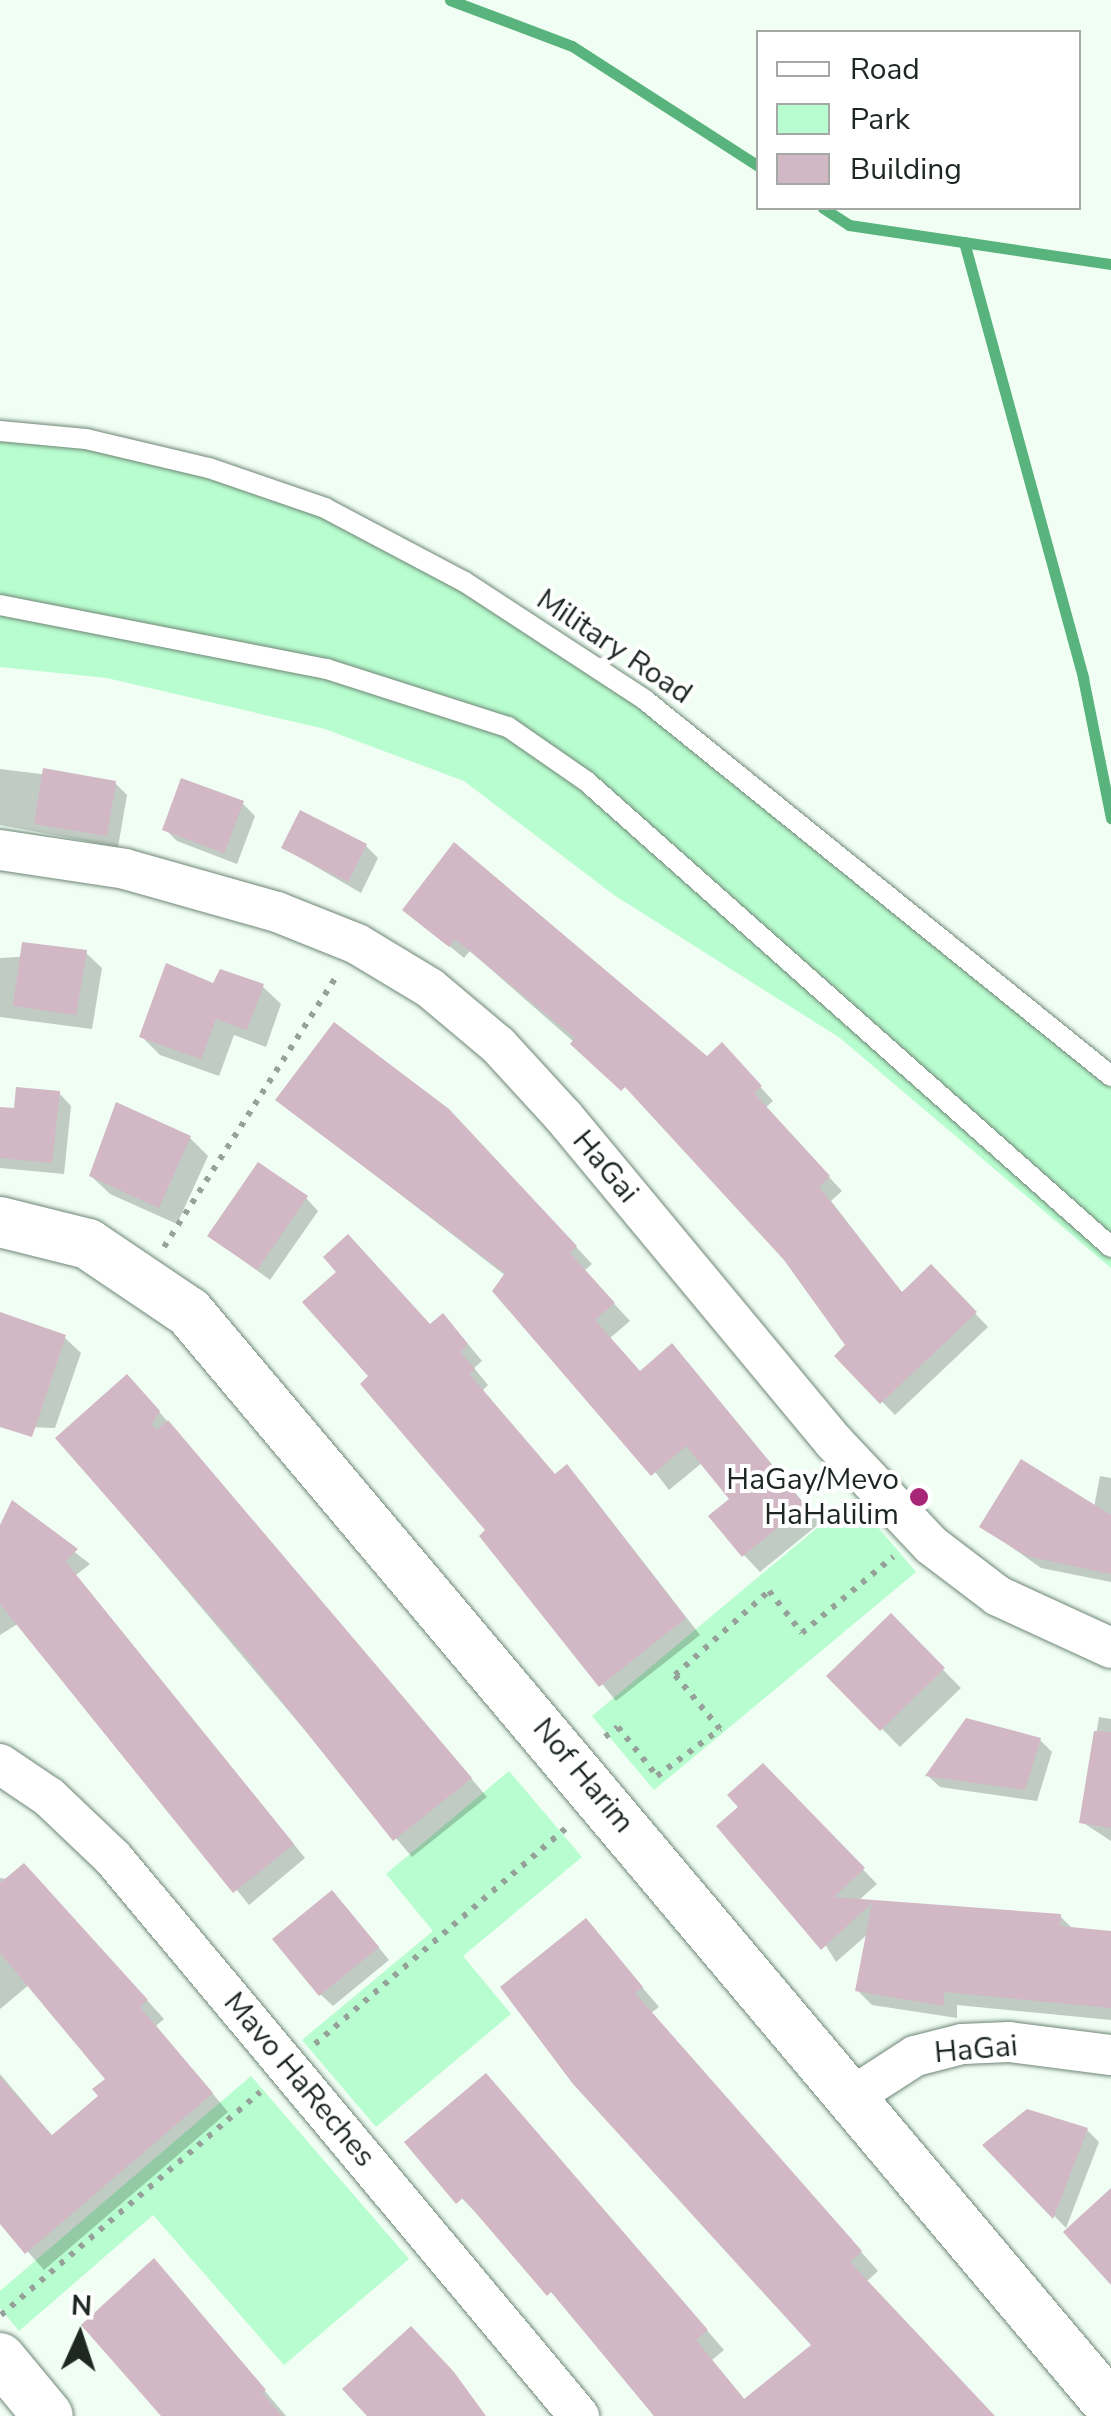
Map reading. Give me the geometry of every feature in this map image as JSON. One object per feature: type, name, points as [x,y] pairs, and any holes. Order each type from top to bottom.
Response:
[{"type":"street","name":"HaGai","points":[[0,850],[189,886],[356,944],[430,988],[498,1045],[833,1441],[920,1534],[998,1596],[1111,1648]]},
{"type":"street","name":"Nof Harim","points":[[0,1222],[88,1244],[144,1277],[188,1312],[245,1374],[1111,2406]]},
{"type":"street","name":"Mavo HaReches","points":[[0,1764],[49,1797],[113,1858],[579,2416]]},
{"type":"street","name":"HaGai","points":[[853,2096],[916,2056],[962,2044],[1008,2042],[1111,2055]]},
{"type":"street","points":[[0,2358],[48,2416]]},
{"type":"lane","name":"Military Road","points":[[0,430],[86,439],[208,468],[324,508],[465,582],[646,700],[1111,1076]]},
{"type":"lane","points":[[0,605],[327,669],[508,727],[586,782],[1111,1247]]},
{"type":"path","points":[[144,1277],[356,944]]},
{"type":"path","points":[[572,1763],[618,1727],[657,1776],[720,1729],[675,1675],[769,1591],[802,1633],[920,1534]]},
{"type":"green space","points":[[0,439],[85,447],[206,476],[321,517],[460,590],[640,707],[1111,1087],[1111,1268],[840,1038],[614,895],[464,781],[325,729],[107,678],[0,667]]},
{"type":"green space","points":[[853,1498],[916,1572],[654,1790],[592,1716]]},
{"type":"green space","points":[[509,1771],[582,1857],[463,1956],[511,2014],[376,2127],[302,2040],[433,1931],[386,1874]]},
{"type":"green space","points":[[251,2076],[409,2259],[284,2365],[153,2215],[19,2331],[0,2308],[0,2291]]},
{"type":"building","points":[[43,768],[116,781],[107,836],[34,824]]},
{"type":"building","points":[[181,778],[244,801],[224,853],[162,830]]},
{"type":"building","points":[[300,810],[367,844],[348,882],[281,848]]},
{"type":"building","points":[[454,842],[707,1056],[722,1042],[762,1086],[754,1093],[830,1176],[819,1187],[902,1292],[931,1264],[977,1312],[880,1404],[834,1356],[845,1345],[784,1260],[625,1087],[621,1091],[570,1044],[575,1038],[455,939],[449,947],[402,910]]},
{"type":"building","points":[[22,942],[87,950],[76,1015],[13,1006]]},
{"type":"building","points":[[166,963],[213,983],[220,969],[264,984],[247,1030],[216,1019],[201,1059],[139,1037]]},
{"type":"building","points":[[334,1022],[449,1109],[577,1246],[570,1253],[615,1303],[595,1320],[640,1371],[672,1343],[805,1505],[742,1557],[708,1516],[729,1499],[686,1446],[651,1476],[492,1291],[505,1273],[275,1100]]},
{"type":"building","points":[[16,1087],[60,1091],[52,1163],[0,1158],[0,1107],[14,1108]]},
{"type":"building","points":[[116,1102],[191,1136],[159,1208],[89,1176]]},
{"type":"building","points":[[258,1162],[308,1196],[257,1270],[207,1236]]},
{"type":"building","points":[[348,1234],[430,1324],[443,1313],[468,1344],[460,1352],[475,1369],[469,1374],[555,1474],[567,1464],[686,1618],[599,1687],[479,1536],[485,1530],[360,1384],[368,1376],[302,1302],[336,1272],[323,1257]]},
{"type":"building","points":[[0,1312],[66,1335],[32,1437],[0,1427]]},
{"type":"building","points":[[127,1374],[160,1411],[151,1425],[157,1430],[168,1420],[472,1778],[393,1841],[249,1660],[55,1438]]},
{"type":"building","points":[[1021,1459],[1111,1515],[1111,1574],[1026,1556],[979,1527]]},
{"type":"building","points":[[12,1500],[78,1549],[65,1561],[294,1844],[233,1893],[0,1604],[0,1525]]},
{"type":"building","points":[[891,1613],[945,1668],[880,1731],[826,1676]]},
{"type":"building","points":[[966,1718],[1041,1738],[1025,1790],[925,1776]]},
{"type":"building","points":[[1094,1731],[1111,1732],[1111,1828],[1079,1823]]},
{"type":"building","points":[[763,1763],[865,1868],[834,1897],[1061,1914],[1060,1926],[1111,1931],[1111,2008],[944,1992],[944,2006],[855,1991],[872,1903],[821,1950],[716,1826],[738,1807],[727,1795]]},
{"type":"building","points":[[24,1863],[148,2000],[140,2007],[213,2093],[25,2254],[0,2224],[0,2077],[52,2135],[98,2096],[92,2089],[105,2079],[0,1953],[0,1883]]},
{"type":"building","points":[[332,1890],[379,1947],[319,1996],[272,1939]]},
{"type":"building","points":[[586,1918],[643,1987],[635,1993],[862,2251],[850,2262],[995,2416],[654,2416],[551,2292],[547,2296],[463,2198],[456,2204],[404,2142],[486,2073],[708,2330],[696,2340],[744,2399],[811,2345],[573,2084],[500,1987]]},
{"type":"building","points":[[1027,2109],[1088,2128],[1053,2219],[982,2145]]},
{"type":"building","points":[[1111,2188],[1111,2285],[1063,2232]]},
{"type":"building","points":[[154,2258],[266,2390],[262,2393],[282,2416],[161,2416],[81,2325]]},
{"type":"building","points":[[411,2326],[454,2372],[486,2416],[367,2416],[342,2389]]},
{"type":"waterway","points":[[450,0],[572,46],[756,165]]},
{"type":"waterway","points":[[826,210],[849,225],[1111,264]]},
{"type":"waterway","points":[[964,242],[1083,678],[1111,818]]},
{"type":"place","name":"HaGay/Mevo HaHalilim","points":[[919,1497]]}]
